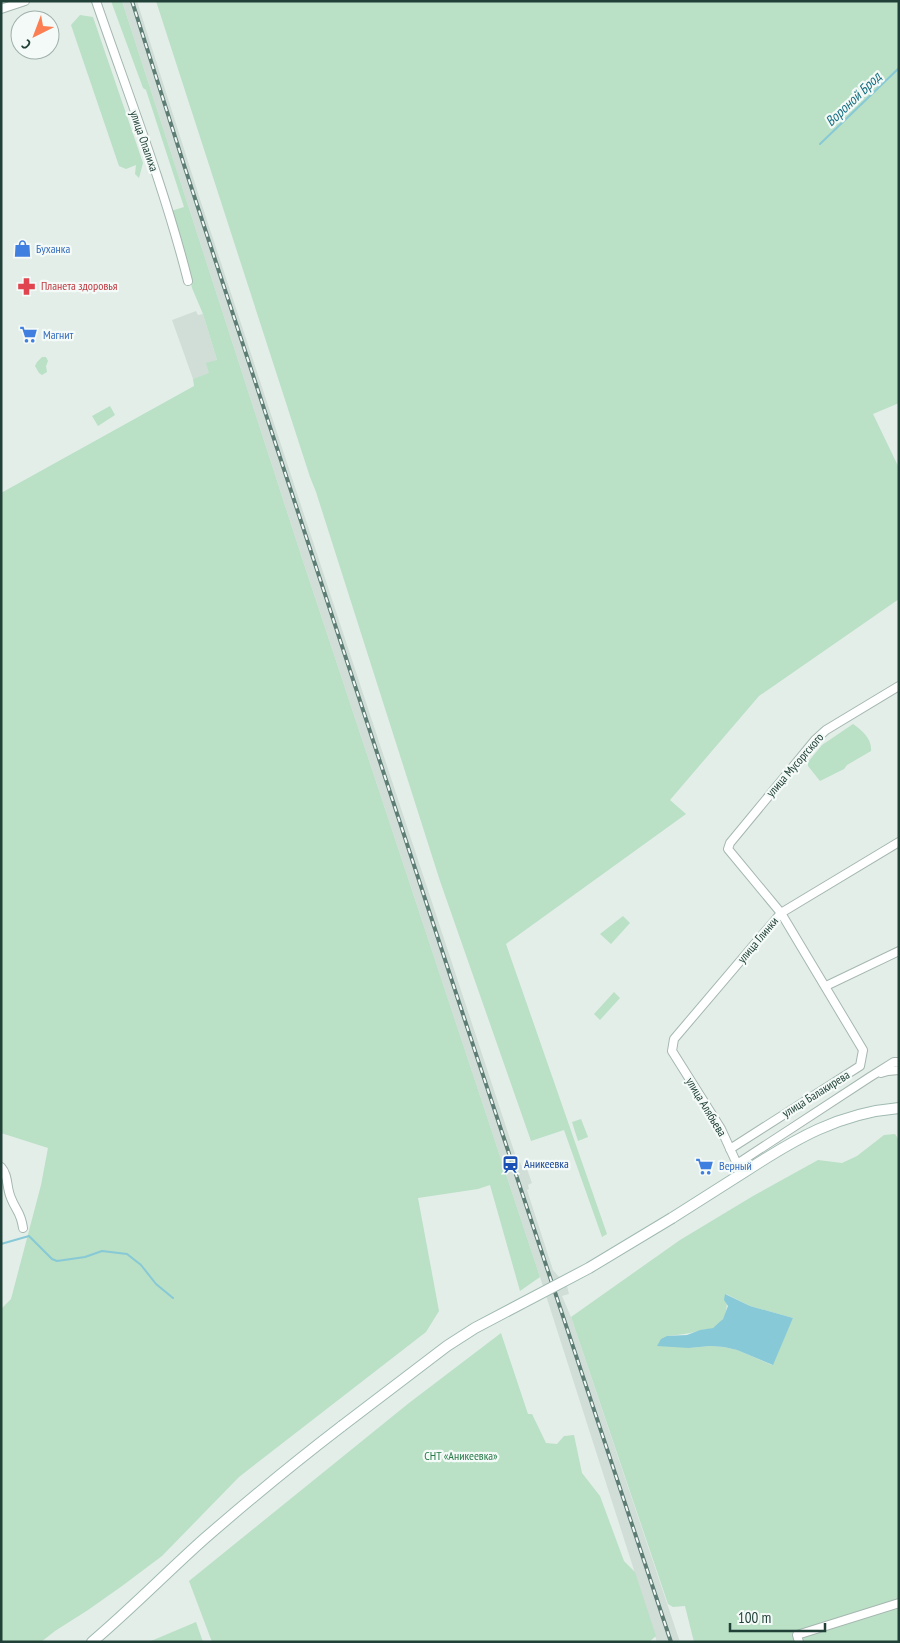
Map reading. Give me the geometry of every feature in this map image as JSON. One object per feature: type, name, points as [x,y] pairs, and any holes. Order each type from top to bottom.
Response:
[{"type":"street","points":[[1,9],[25,1]]},
{"type":"street","name":"улица Опалиха","points":[[96,1],[158,182],[179,246],[188,281]]},
{"type":"street","name":"улица Мусоргского","points":[[730,843],[815,740],[826,730],[899,686]]},
{"type":"street","name":"улица Глинки","points":[[672,1051],[674,1039],[781,913],[899,842]]},
{"type":"street","name":"улица Балакирева","points":[[730,843],[728,849],[781,913],[863,1050],[860,1066],[730,1149]]},
{"type":"street","points":[[826,986],[899,951]]},
{"type":"street","name":"улица Алябьева","points":[[672,1051],[721,1129],[737,1164],[870,1077]]},
{"type":"street","points":[[870,1077],[894,1062],[899,1062]]},
{"type":"street","points":[[870,1077],[888,1070],[899,1070]]},
{"type":"street","points":[[92,1642],[128,1612],[204,1540],[282,1474],[342,1426],[448,1346],[475,1328],[589,1268],[672,1218],[791,1142],[847,1117],[898,1108]]},
{"type":"street","points":[[1,1167],[7,1178],[11,1199],[21,1215],[23,1228]]},
{"type":"street","points":[[799,1642],[798,1635],[899,1603]]},
{"type":"shaded area","points":[[122,1],[137,1],[199,196],[518,1163],[520,1162],[523,1170],[527,1169],[532,1183],[528,1185],[529,1189],[527,1190],[553,1270],[567,1286],[569,1294],[562,1296],[571,1317],[680,1642],[657,1642],[540,1277],[301,555]]},
{"type":"shaded area","points":[[196,311],[198,315],[203,314],[217,360],[209,374],[193,379],[172,320]]},
{"type":"green space","points":[[111,1],[122,1],[301,555],[540,1277],[520,1291],[490,1185],[478,1189],[418,1198],[439,1311],[426,1332],[239,1477],[162,1556],[122,1586],[41,1642],[1,1642],[1,1309],[11,1299],[41,1185],[48,1148],[1,1133],[1,493],[194,386],[193,379],[209,373],[206,363],[217,360],[203,314],[192,288],[181,241],[171,211],[184,207],[146,90],[143,88]]},
{"type":"green space","points":[[156,1],[899,1],[899,403],[873,414],[899,468],[899,599],[759,696],[670,800],[686,814],[506,944],[607,1234],[602,1237],[564,1130],[531,1141],[440,881]]},
{"type":"green space","points":[[80,15],[93,17],[143,163],[139,178],[135,174],[136,165],[126,169],[119,166],[71,25]]},
{"type":"green space","points":[[42,357],[46,357],[48,361],[46,366],[47,372],[42,375],[35,366]]},
{"type":"green space","points":[[110,406],[115,415],[98,426],[92,416]]},
{"type":"green space","points":[[853,724],[866,736],[870,743],[871,751],[847,765],[844,769],[820,781],[808,766],[808,762],[822,745]]},
{"type":"green space","points":[[623,916],[630,923],[611,944],[600,934]]},
{"type":"green space","points":[[614,992],[620,998],[600,1020],[594,1014]]},
{"type":"green space","points":[[581,1119],[588,1137],[578,1141],[572,1122]]},
{"type":"green space","points":[[895,1134],[899,1140],[899,1642],[694,1642],[685,1606],[673,1607],[668,1604],[571,1317],[680,1240],[753,1196],[818,1160],[842,1163],[857,1156],[884,1135]],"holes":[[[726,1294],[750,1306],[793,1318],[772,1365],[737,1350],[724,1347],[689,1348],[667,1336],[710,1329],[718,1325],[726,1313]]]},
{"type":"green space","name":"СНТ «Аникеевка»","points":[[501,1333],[528,1414],[532,1414],[546,1443],[557,1444],[564,1436],[574,1435],[582,1473],[600,1496],[624,1561],[635,1572],[656,1636],[649,1642],[212,1642],[189,1581],[409,1403]]},
{"type":"green space","points":[[196,1622],[203,1642],[150,1642],[151,1641]]},
{"type":"water","points":[[725,1294],[750,1306],[793,1318],[773,1365],[737,1350],[724,1347],[689,1348],[657,1346],[661,1339],[667,1336],[687,1335],[713,1328],[723,1319],[728,1306],[724,1300]]},
{"type":"waterway","name":"Вороной Брод","points":[[820,144],[899,68]]},
{"type":"waterway","points":[[1,1244],[29,1236],[52,1259],[57,1261],[85,1257],[102,1251],[127,1254],[141,1265],[156,1284],[173,1298]]},
{"type":"railway","points":[[132,1],[184,165],[671,1642]]},
{"type":"place","name":"Буханка","points":[[22,249]]},
{"type":"place","name":"Планета здоровья","points":[[27,286]]},
{"type":"place","name":"Магнит","points":[[29,335]]},
{"type":"place","name":"Аникеевка","points":[[510,1164]]},
{"type":"place","name":"Верный","points":[[705,1166]]}]
